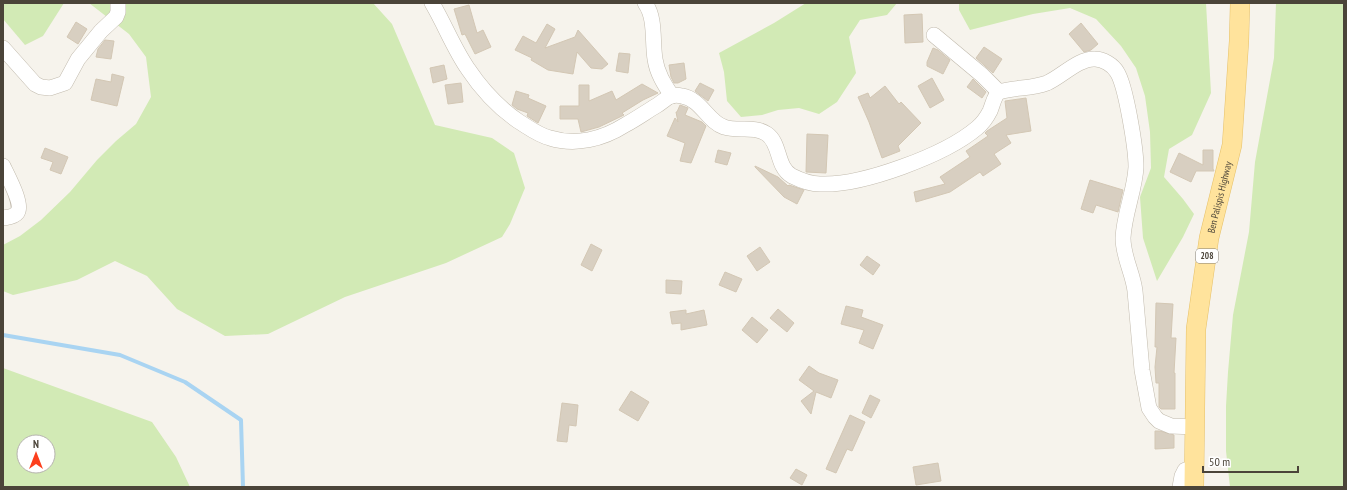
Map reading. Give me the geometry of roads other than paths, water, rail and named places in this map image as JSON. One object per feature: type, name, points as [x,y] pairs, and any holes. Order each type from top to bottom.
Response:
[{"type":"main road","name":"Ben Palispis Highway","points":[[1194,487],[1196,329],[1209,238],[1232,145],[1240,3]]},
{"type":"street","points":[[3,48],[35,84],[41,87],[50,88],[58,86],[65,83],[78,59],[101,31],[116,17],[118,12],[118,3]]},
{"type":"street","points":[[432,3],[467,68],[491,99],[532,130],[549,138],[576,142],[596,139],[610,134],[672,96],[683,96],[693,100],[718,124],[724,127],[759,130],[767,134],[773,140],[782,166],[787,172],[800,179],[818,184],[835,184],[853,181],[890,171],[928,157],[964,138],[978,127],[985,120],[995,95],[999,92],[1046,83],[1088,60],[1103,60],[1113,67],[1118,73],[1123,84],[1136,167],[1124,225],[1123,239],[1124,252],[1134,279],[1142,370],[1147,402],[1152,413],[1159,421],[1171,426],[1195,427]]},
{"type":"street","points":[[645,3],[650,13],[657,68],[665,86],[672,96]]},
{"type":"street","points":[[934,35],[982,74],[999,92]]},
{"type":"street","points":[[3,166],[15,192],[19,207],[17,214],[3,218]]},
{"type":"street","points":[[1180,487],[1185,470],[1194,468]]},
{"type":"waterway","points":[[3,335],[120,355],[185,382],[241,420],[243,487]]}]
